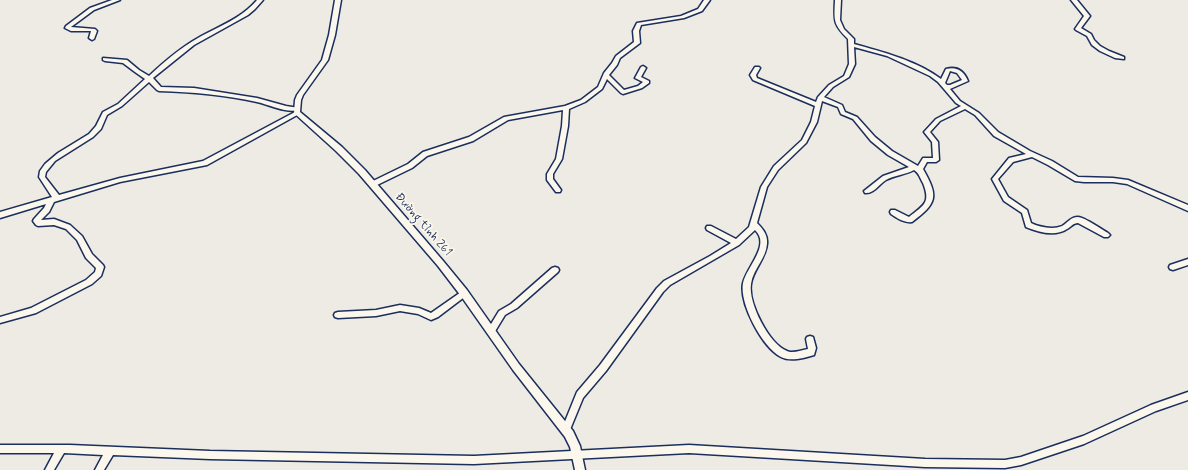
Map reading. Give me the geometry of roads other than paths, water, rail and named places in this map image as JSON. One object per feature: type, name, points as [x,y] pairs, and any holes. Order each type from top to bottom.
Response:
[{"type":"main road","points":[[297,111],[298,100],[302,91],[325,60],[332,35],[338,0]]},
{"type":"main road","name":"Đường tỉnh 261","points":[[297,111],[339,149],[373,184],[464,293],[516,367],[566,429],[572,440],[580,470]]},
{"type":"street","points":[[92,38],[93,30],[71,29],[68,28],[68,26],[92,9],[117,0]]},
{"type":"street","points":[[55,199],[42,177],[46,167],[58,156],[93,134],[106,113],[119,105],[137,88],[191,45],[207,34],[250,12],[260,0]]},
{"type":"street","points":[[373,184],[410,166],[425,154],[471,139],[506,118],[566,108],[583,101],[596,93],[604,83],[606,75],[620,55],[637,43],[636,32],[640,24],[682,17],[700,10],[707,0]]},
{"type":"street","points":[[566,429],[580,395],[603,368],[660,290],[667,283],[737,243],[748,234],[753,224],[764,187],[776,168],[804,141],[814,122],[819,102],[831,86],[846,77],[853,62],[850,38],[842,30],[837,20],[838,0]]},
{"type":"street","points":[[1074,0],[1087,16],[1082,25],[1077,28],[1089,35],[1091,42],[1098,47],[1122,58]]},
{"type":"street","points":[[852,45],[890,55],[932,75],[944,85],[964,107],[981,117],[996,134],[1080,180],[1113,180],[1128,182],[1188,208]]},
{"type":"street","points":[[105,59],[125,61],[137,72],[150,79],[159,89],[194,90],[232,96],[257,100],[297,111]]},
{"type":"street","points":[[606,75],[623,92],[640,87],[647,82],[638,78],[643,68]]},
{"type":"street","points":[[757,68],[753,75],[755,79],[819,102],[840,106],[843,113],[855,118],[874,139],[890,153],[917,168],[930,193],[930,200],[919,214],[910,220],[893,212]]},
{"type":"street","points":[[867,191],[875,187],[882,179],[917,168],[925,160],[936,160],[935,142],[927,132],[938,120],[964,107]]},
{"type":"street","points":[[558,190],[550,180],[550,174],[559,159],[565,126],[566,108]]},
{"type":"street","points":[[0,215],[128,178],[205,163],[297,111]]},
{"type":"street","points":[[1033,155],[1010,160],[1005,169],[996,176],[1006,199],[1025,212],[1028,225],[1042,229],[1059,230],[1065,228],[1074,220],[1079,220],[1106,235]]},
{"type":"street","points":[[0,320],[33,311],[89,282],[98,274],[100,267],[88,256],[80,238],[68,227],[54,222],[38,223],[36,221],[48,210],[55,199]]},
{"type":"street","points":[[753,224],[761,230],[764,243],[759,260],[747,281],[747,295],[753,315],[760,327],[783,354],[790,356],[811,352],[812,348],[810,339]]},
{"type":"street","points":[[709,228],[737,243]]},
{"type":"street","points":[[1173,267],[1188,262]]},
{"type":"street","points":[[491,331],[502,313],[514,306],[555,270]]},
{"type":"street","points":[[338,316],[371,314],[400,308],[419,311],[431,317],[435,316],[464,293]]},
{"type":"street","points":[[0,449],[62,449],[210,455],[474,460],[689,449],[925,463],[1005,464],[1021,461],[1084,440],[1154,408],[1188,396]]},
{"type":"street","points":[[49,470],[62,449]]},
{"type":"street","points":[[99,470],[110,451]]}]
